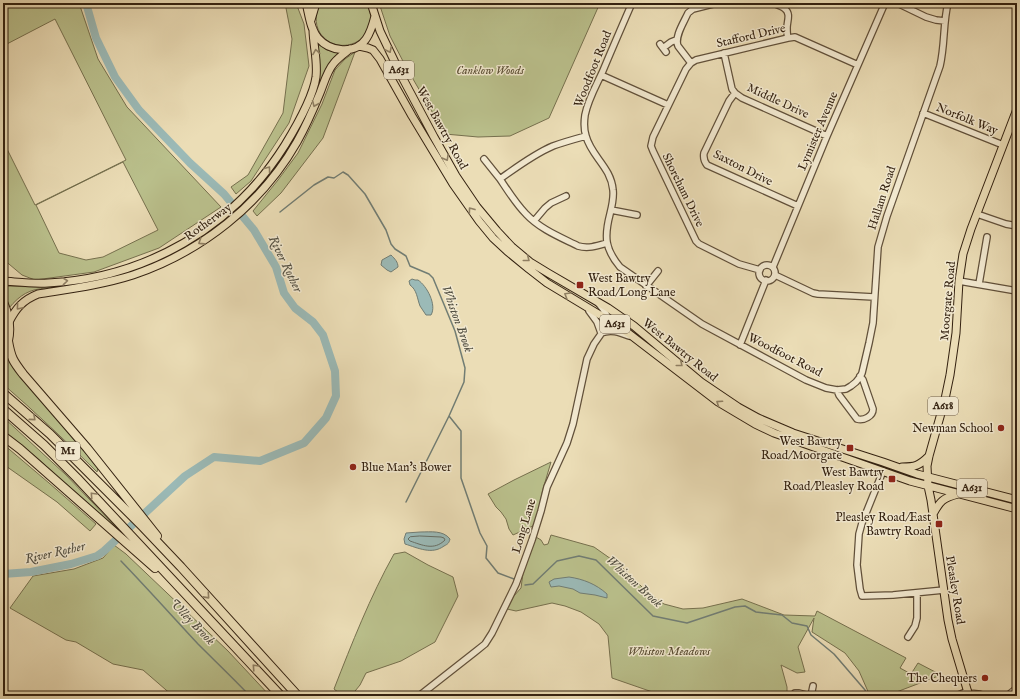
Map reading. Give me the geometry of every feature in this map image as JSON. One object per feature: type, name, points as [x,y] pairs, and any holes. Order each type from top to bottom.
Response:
[{"type":"highway","points":[[3,302],[8,315],[8,341],[11,357],[14,362],[87,448],[132,511]]},
{"type":"highway","points":[[3,355],[8,341]]},
{"type":"highway","name":"M1","points":[[3,393],[50,434],[132,511],[298,696]]},
{"type":"highway","name":"M1","points":[[3,409],[44,445],[77,478],[120,524],[129,540]]},
{"type":"highway","points":[[3,436],[20,449],[113,531],[129,540],[188,596],[281,696]]},
{"type":"main road","points":[[306,3],[311,20]]},
{"type":"main road","points":[[311,20],[316,3]]},
{"type":"main road","name":"West Bawtry Road","points":[[370,3],[380,31],[400,74],[456,176],[477,207],[512,247],[530,262],[548,274],[608,308],[634,326],[702,382],[738,407],[771,424],[793,433],[928,477]]},
{"type":"main road","points":[[313,29],[318,39],[327,46],[336,49],[350,49],[359,46],[367,39],[375,14]]},
{"type":"main road","name":"Rotherway","points":[[3,281],[47,283],[69,281],[121,271],[174,249],[201,233],[228,212],[256,185],[278,156],[292,133],[313,89],[316,79],[317,62],[311,20]]},
{"type":"main road","name":"West Bawtry Road","points":[[359,46],[368,48],[376,54],[389,73],[453,184],[479,221],[493,238],[535,274],[547,283],[610,321],[718,402],[755,424],[910,481],[928,486]]},
{"type":"main road","name":"Rotherway","points":[[9,322],[20,305],[33,296],[117,280],[155,267],[200,244],[233,219],[249,204],[287,158],[308,121],[331,67],[350,49]]},
{"type":"main road","name":"West Bawtry Road","points":[[398,90],[400,86],[400,74]]},
{"type":"main road","name":"Moorgate Road","points":[[928,477],[928,456],[945,399],[950,375],[956,333],[959,281],[966,244],[1017,108]]},
{"type":"main road","points":[[895,466],[917,466],[928,456]]},
{"type":"main road","name":"A618","points":[[928,477],[928,486]]},
{"type":"main road","name":"A631","points":[[928,477],[1017,500]]},
{"type":"main road","name":"A631","points":[[928,486],[1017,509]]},
{"type":"main road","name":"Pleasley Road","points":[[928,486],[952,639],[968,694]]},
{"type":"main road","points":[[933,514],[941,502],[948,497],[958,494]]},
{"type":"street","name":"Woodfoot Road","points":[[632,3],[601,75],[585,117],[586,136],[589,144],[609,174],[613,191],[606,236],[609,251],[620,267],[702,324],[806,380],[826,388],[837,390]]},
{"type":"street","points":[[691,63],[678,46],[676,40],[677,37],[690,11],[717,3]]},
{"type":"street","points":[[773,3],[784,8],[788,12],[788,38]]},
{"type":"street","name":"Lymister Avenue","points":[[773,267],[885,3]]},
{"type":"street","points":[[897,3],[926,17],[945,21]]},
{"type":"street","name":"Hallam Road","points":[[860,376],[872,330],[878,247],[940,66],[948,3]]},
{"type":"street","name":"Stafford Drive","points":[[691,63],[696,60],[724,53],[788,38],[795,38],[858,65]]},
{"type":"street","points":[[663,48],[676,40]]},
{"type":"street","name":"Middle Drive","points":[[724,53],[732,89],[735,93],[742,98],[828,136]]},
{"type":"street","name":"Shoreham Drive","points":[[691,63],[686,69],[653,136],[651,146],[696,241],[699,244],[739,264],[760,270]]},
{"type":"street","points":[[601,75],[668,105]]},
{"type":"street","name":"Saxton Drive","points":[[735,93],[729,101],[704,154],[703,158],[705,162],[707,165],[798,206]]},
{"type":"street","name":"Norfolk Way","points":[[923,113],[1003,145]]},
{"type":"street","points":[[500,179],[525,161],[541,152],[555,145],[586,136]]},
{"type":"street","points":[[484,159],[518,205],[534,221],[578,246],[589,248],[607,243]]},
{"type":"street","points":[[534,221],[544,208],[566,196]]},
{"type":"street","points":[[610,210],[637,215]]},
{"type":"street","points":[[977,214],[1006,224],[1017,226]]},
{"type":"street","points":[[979,284],[987,237]]},
{"type":"street","points":[[765,265],[770,266],[773,267],[775,275],[771,280],[766,280],[760,277],[760,270],[765,265]]},
{"type":"street","points":[[646,286],[658,271]]},
{"type":"street","points":[[775,275],[813,293],[874,297]]},
{"type":"street","points":[[740,345],[766,280]]},
{"type":"street","points":[[959,281],[1017,291]]},
{"type":"street","name":"A631","points":[[594,300],[603,309],[610,321]]},
{"type":"street","points":[[585,306],[595,317],[601,333]]},
{"type":"street","name":"Long Lane","points":[[419,696],[485,644],[492,633],[516,584],[532,540],[547,487],[567,443],[587,359],[594,344],[610,321]]},
{"type":"street","name":"A631","points":[[601,333],[616,331],[634,338]]},
{"type":"street","points":[[860,376],[863,380],[873,408],[871,415],[861,420],[857,419],[837,390],[846,389],[851,386],[860,376]]},
{"type":"street","points":[[883,471],[859,534],[857,546],[857,565],[862,596],[893,595],[944,590]]},
{"type":"street","points":[[908,637],[915,626],[917,618],[917,593]]},
{"type":"street","points":[[794,693],[811,696],[813,686]]},
{"type":"street","points":[[1007,696],[1017,688]]},
{"type":"street","points":[[956,696],[975,693],[985,696]]},
{"type":"green space","points":[[3,3],[79,3],[98,59],[127,107],[221,207],[159,248],[94,272],[35,280],[22,275],[3,259],[3,141],[35,205],[126,160],[55,19],[3,46]],"holes":[[[123,162],[158,230],[103,257],[86,260],[59,253],[36,205]]]},
{"type":"green space","points":[[285,3],[296,3],[304,24],[309,66],[289,123],[251,181],[236,194],[231,187],[248,175],[283,113],[292,39]]},
{"type":"green space","points":[[320,3],[367,3],[370,11],[371,23],[368,31],[362,38],[354,43],[345,45],[327,41],[320,33],[316,22]]},
{"type":"green space","name":"Canklow Woods","points":[[379,3],[600,3],[549,118],[510,136],[478,137],[445,134],[406,67],[390,36]]},
{"type":"green space","points":[[317,43],[327,50],[339,53],[319,88],[317,86],[319,75],[319,54]]},
{"type":"green space","points":[[355,52],[323,138],[281,193],[257,216],[253,211],[298,153],[322,104],[335,70],[345,59]]},
{"type":"green space","points":[[82,284],[63,289],[47,288],[30,291],[21,296],[9,308],[3,299],[3,286],[38,287]]},
{"type":"green space","points":[[7,351],[19,372],[98,468],[97,472],[3,384],[3,358]]},
{"type":"green space","points":[[3,417],[65,474],[115,526],[114,528],[36,457],[3,432]]},
{"type":"green space","points":[[3,444],[96,524],[90,531],[57,502],[3,464]]},
{"type":"green space","points":[[551,462],[536,521],[533,526],[513,535],[509,529],[506,519],[488,494]]},
{"type":"green space","name":"Whiston Meadows","points":[[551,535],[594,547],[621,566],[648,593],[664,604],[683,609],[703,608],[742,599],[784,615],[815,616],[817,611],[906,658],[900,668],[911,674],[918,663],[941,675],[886,696],[870,696],[859,671],[845,653],[812,632],[814,618],[798,647],[805,672],[797,673],[781,665],[787,687],[787,696],[664,696],[612,678],[608,636],[599,624],[581,612],[552,603],[516,611],[507,609],[513,597],[521,588],[523,573],[536,537],[541,540],[544,545],[548,544]]},
{"type":"green space","points":[[114,545],[126,554],[228,651],[270,696],[173,696],[143,670],[113,664],[76,642],[66,640],[10,608],[33,576],[74,569],[103,558]]},
{"type":"green space","points":[[405,552],[453,577],[458,596],[435,642],[401,661],[366,673],[360,685],[351,696],[343,696],[334,689],[362,620],[394,554]]},
{"type":"water","points":[[391,255],[397,262],[398,267],[391,272],[381,265],[382,260]]},
{"type":"water","points":[[412,279],[418,280],[428,291],[433,306],[431,315],[426,315],[420,306],[415,292],[410,285],[409,281]]},
{"type":"water","points":[[406,533],[440,533],[444,534],[450,539],[446,545],[435,550],[420,549],[405,544],[404,539]]},
{"type":"water","points":[[569,577],[594,585],[607,594],[607,598],[580,593],[573,589],[559,586],[551,587],[549,582],[554,579]]},
{"type":"waterway","name":"River Rother","points":[[3,574],[31,572],[71,564],[97,556],[185,476],[214,457],[260,461],[304,443],[326,418],[336,396],[335,371],[323,335],[313,322],[295,308],[284,293],[276,267],[254,230],[224,194],[190,163],[139,110],[115,77],[96,38],[86,3]]},
{"type":"waterway","name":"Whiston Brook","points":[[280,212],[314,185],[328,177],[334,178],[343,172],[348,175],[365,194],[395,249],[406,256],[410,266],[429,274],[433,278],[455,331],[465,368],[464,382],[449,416],[461,431],[461,478],[480,533],[487,546],[486,558],[498,573],[514,579]]},
{"type":"waterway","points":[[406,502],[449,416]]},
{"type":"waterway","name":"Whiston Brook","points":[[525,585],[533,584],[557,561],[579,556],[596,560],[653,616],[687,623],[735,607],[745,606],[756,612],[782,615],[792,623],[807,626],[811,635],[834,654],[865,690],[868,696]]},
{"type":"waterway","name":"Ulley Brook","points":[[121,561],[198,644],[250,696]]},
{"type":"place","name":"West Bawtry Road/Long Lane","points":[[580,285]]},
{"type":"place","name":"Newman School","points":[[1001,428]]},
{"type":"place","name":"West Bawtry Road/Moorgate","points":[[850,448]]},
{"type":"place","name":"Blue Man's Bower","points":[[353,467]]},
{"type":"place","name":"West Bawtry Road/Pleasley Road","points":[[892,479]]},
{"type":"place","name":"Pleasley Road/East Bawtry Road","points":[[939,524]]},
{"type":"place","name":"The Chequers","points":[[985,678]]}]
